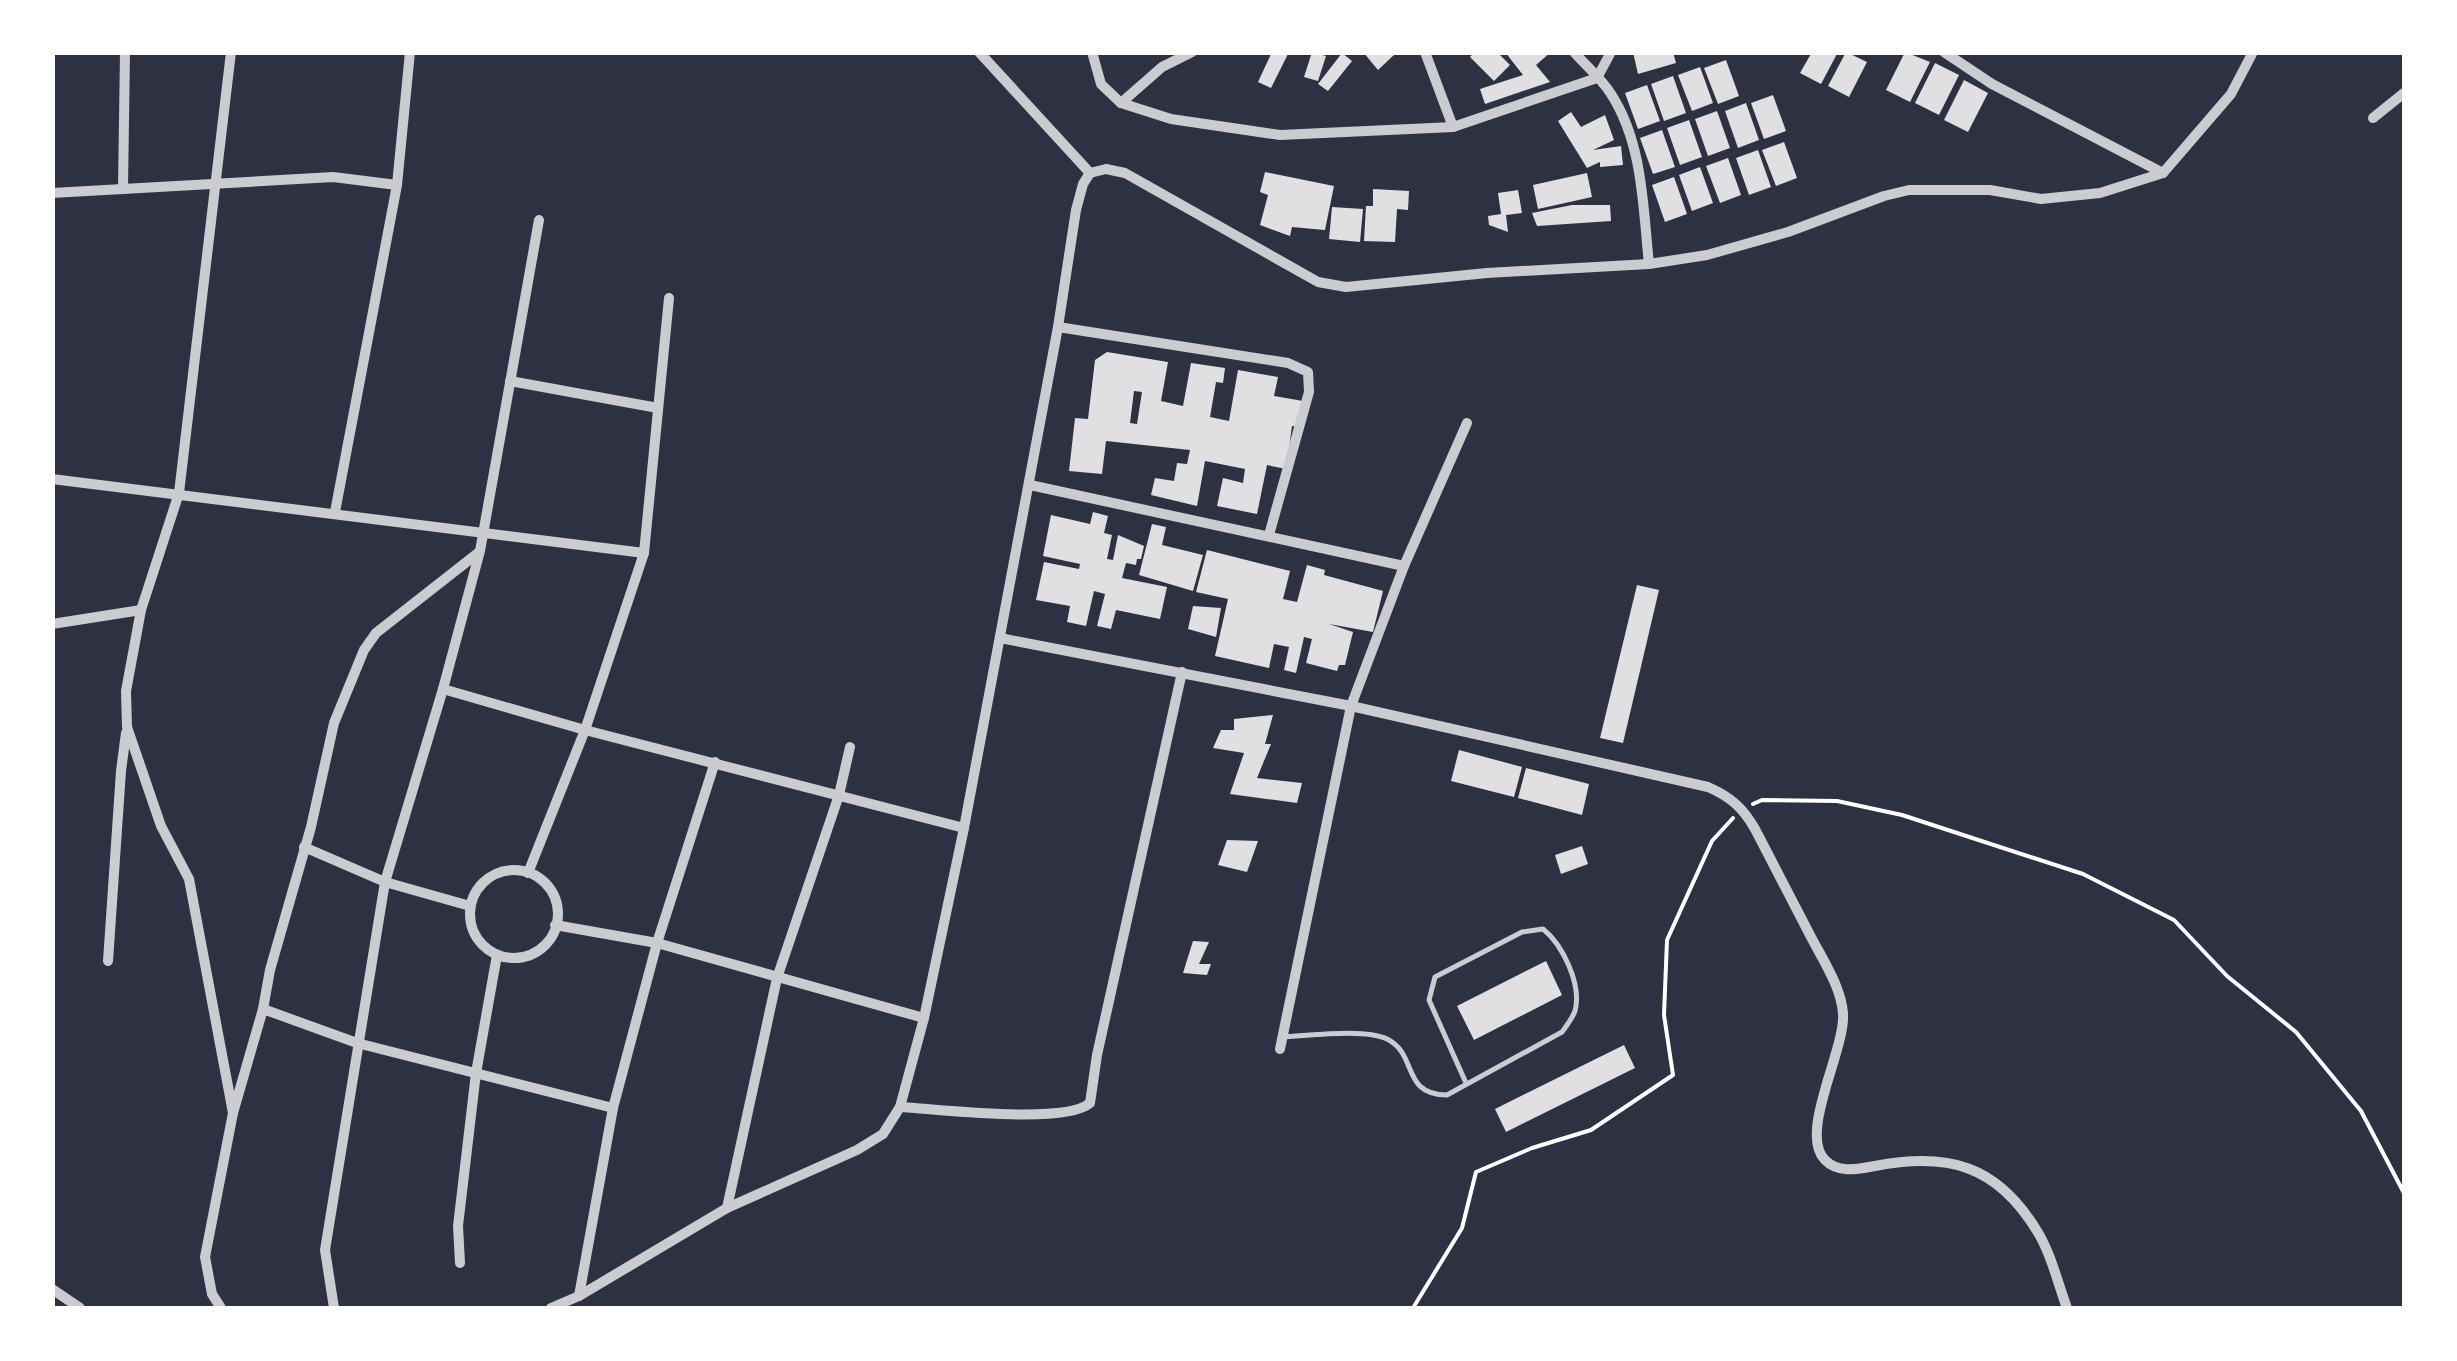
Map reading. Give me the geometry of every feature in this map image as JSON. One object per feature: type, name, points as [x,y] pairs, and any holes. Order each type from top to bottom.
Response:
[{"type":"street","points":[[123,188],[125,52]]},
{"type":"street","points":[[108,960],[120,771],[128,727],[126,690],[141,610],[179,494],[232,52]]},
{"type":"street","points":[[335,512],[397,185],[410,52]]},
{"type":"street","points":[[979,52],[1090,173]]},
{"type":"street","points":[[1092,52],[1101,84],[1120,103],[1171,119],[1280,135],[1453,127],[1598,78],[1611,52]]},
{"type":"street","points":[[1120,103],[1162,67],[1192,52]]},
{"type":"street","points":[[1425,52],[1453,127]]},
{"type":"street","points":[[1574,52],[1611,93],[1625,121],[1640,175],[1649,264]]},
{"type":"street","points":[[1944,52],[1992,84],[2163,174]]},
{"type":"street","points":[[551,1308],[579,1296],[727,1208],[856,1150],[883,1134],[900,1107],[924,1018],[964,828],[1030,485],[1076,210],[1090,173],[1106,169],[1125,173],[1318,282],[1346,288],[1487,273],[1649,264],[1706,254],[1788,232],[1909,190],[1990,190],[2072,198],[2163,174],[2231,94],[2253,52]]},
{"type":"street","points":[[2373,118],[2404,93]]},
{"type":"street","points":[[52,193],[333,177],[397,185]]},
{"type":"street","points":[[334,1308],[325,1250],[386,882],[444,689],[480,551],[539,220]]},
{"type":"street","points":[[528,873],[584,730],[644,553],[670,298]]},
{"type":"street","points":[[1058,327],[1288,363],[1308,372],[1309,392],[1269,535]]},
{"type":"street","points":[[510,381],[658,408]]},
{"type":"street","points":[[1281,1043],[1351,706],[1404,566],[1467,423]]},
{"type":"street","points":[[52,479],[644,553]]},
{"type":"street","points":[[1030,485],[1404,566]]},
{"type":"street","points":[[222,1308],[212,1294],[205,1257],[233,1113],[264,1009],[270,970],[334,723],[364,650],[376,633],[480,551]]},
{"type":"street","points":[[52,624],[141,610]]},
{"type":"street","points":[[1000,638],[1351,706],[1708,787],[1724,794],[1743,808],[1834,982],[1843,1012],[1842,1038],[1818,1123],[1823,1159],[1838,1169],[1854,1170],[1935,1159],[1993,1179],[2039,1233],[2067,1308]]},
{"type":"street","points":[[900,1107],[1055,1115],[1081,1111],[1090,1104],[1097,1055],[1182,672]]},
{"type":"street","points":[[444,689],[584,730],[964,828]]},
{"type":"street","points":[[128,727],[160,826],[189,879],[233,1113]]},
{"type":"street","points":[[727,1208],[777,978],[839,796],[850,747]]},
{"type":"street","points":[[579,1296],[613,1108],[656,943],[715,762]]},
{"type":"street","points":[[304,847],[386,882],[470,906]]},
{"type":"street","points":[[514,870],[528,873],[550,890],[556,902],[556,925],[548,942],[537,951],[511,958],[497,955],[475,936],[470,906],[486,880],[514,870]]},
{"type":"street","points":[[556,925],[656,943],[924,1018]]},
{"type":"street","points":[[460,1263],[458,1226],[476,1073],[497,955]]},
{"type":"street","points":[[264,1009],[357,1043],[613,1108]]},
{"type":"street","points":[[52,1289],[80,1308]]},
{"type":"lane","points":[[1281,1043],[1370,1035],[1388,1039],[1400,1051],[1417,1086],[1433,1095],[1447,1095],[1562,1032],[1574,1016],[1577,997],[1560,946],[1542,929],[1522,932],[1435,977],[1429,1000],[1466,1083]]},
{"type":"path","points":[[1413,1308],[1462,1228],[1476,1172],[1532,1148],[1591,1130],[1673,1075],[1664,1015],[1667,940],[1712,842],[1743,808],[1762,800],[1837,801],[1902,816],[2084,874],[2174,920],[2227,976],[2296,1032],[2361,1112],[2404,1193]]},
{"type":"building","points":[[1272,52],[1289,52],[1271,88],[1258,82]]},
{"type":"building","points":[[1312,52],[1326,56],[1318,81],[1304,77]]},
{"type":"building","points":[[1363,52],[1393,52],[1395,54],[1378,70]]},
{"type":"building","points":[[1474,52],[1497,52],[1510,65],[1494,81],[1470,57]]},
{"type":"building","points":[[1505,52],[1551,52],[1536,65],[1550,82],[1485,104],[1480,89],[1523,75]]},
{"type":"building","points":[[1633,52],[1673,52],[1676,63],[1638,74]]},
{"type":"building","points":[[1812,52],[1838,52],[1821,84],[1800,73]]},
{"type":"building","points":[[1846,52],[1867,62],[1849,97],[1828,86]]},
{"type":"building","points":[[1905,52],[1930,62],[1910,102],[1886,90]]},
{"type":"building","points":[[1342,53],[1352,61],[1328,91],[1318,84]]},
{"type":"building","points":[[1726,60],[1739,96],[1718,104],[1704,68]]},
{"type":"building","points":[[1935,63],[1959,75],[1939,115],[1915,103]]},
{"type":"building","points":[[1700,67],[1713,103],[1692,111],[1678,75]]},
{"type":"building","points":[[1673,76],[1686,113],[1664,121],[1651,84]]},
{"type":"building","points":[[1964,80],[1988,93],[1968,132],[1944,120]]},
{"type":"building","points":[[1647,85],[1660,121],[1638,129],[1625,93]]},
{"type":"building","points":[[1773,95],[1786,131],[1764,139],[1751,103]]},
{"type":"building","points":[[1746,103],[1759,140],[1738,148],[1725,111]]},
{"type":"building","points":[[1717,111],[1730,148],[1708,156],[1695,119]]},
{"type":"building","points":[[1571,112],[1581,127],[1605,115],[1614,140],[1593,150],[1621,146],[1623,165],[1600,167],[1600,162],[1587,168],[1558,121]]},
{"type":"building","points":[[1689,120],[1702,157],[1680,165],[1667,128]]},
{"type":"building","points":[[1662,130],[1675,167],[1653,174],[1640,138]]},
{"type":"building","points":[[1784,142],[1797,178],[1776,186],[1762,150]]},
{"type":"building","points":[[1758,150],[1771,187],[1749,195],[1736,158]]},
{"type":"building","points":[[1728,158],[1741,195],[1720,203],[1706,166]]},
{"type":"building","points":[[1700,167],[1713,203],[1692,211],[1679,175]]},
{"type":"building","points":[[1265,172],[1334,186],[1325,230],[1292,227],[1290,236],[1260,225],[1268,195],[1260,192]]},
{"type":"building","points":[[1587,173],[1592,197],[1538,209],[1533,185]]},
{"type":"building","points":[[1674,177],[1687,214],[1665,222],[1652,185]]},
{"type":"building","points":[[1373,189],[1409,191],[1408,210],[1397,209],[1395,242],[1364,241],[1366,206],[1373,206]]},
{"type":"building","points":[[1518,190],[1522,213],[1506,215],[1508,232],[1489,225],[1488,216],[1501,214],[1498,193]]},
{"type":"building","points":[[1572,205],[1610,205],[1611,221],[1537,226],[1532,213]]},
{"type":"building","points":[[1332,207],[1363,209],[1360,242],[1329,239]]},
{"type":"building","points":[[1107,352],[1168,362],[1161,401],[1183,406],[1191,363],[1225,368],[1223,383],[1216,382],[1210,417],[1229,421],[1238,370],[1278,377],[1274,396],[1303,401],[1298,427],[1292,426],[1286,469],[1267,465],[1257,514],[1217,506],[1223,478],[1243,483],[1245,469],[1205,461],[1197,506],[1151,495],[1155,478],[1174,481],[1177,463],[1187,464],[1190,450],[1106,441],[1102,474],[1069,471],[1075,418],[1088,419],[1095,360]],"holes":[[[1134,391],[1142,392],[1137,424],[1130,423]]]},
{"type":"building","points":[[1093,512],[1108,516],[1104,533],[1112,535],[1107,559],[1113,560],[1118,535],[1144,546],[1136,565],[1126,563],[1122,578],[1167,587],[1160,619],[1116,610],[1111,629],[1097,626],[1105,594],[1094,591],[1086,626],[1067,622],[1070,606],[1036,600],[1044,562],[1079,569],[1080,564],[1043,556],[1051,515],[1090,524]]},
{"type":"building","points":[[1152,524],[1166,527],[1162,545],[1203,555],[1193,591],[1139,575]]},
{"type":"building","points":[[1207,550],[1290,571],[1283,599],[1297,602],[1307,565],[1325,570],[1324,575],[1383,591],[1373,632],[1329,624],[1353,632],[1345,665],[1339,665],[1337,671],[1306,663],[1312,639],[1304,637],[1296,673],[1284,670],[1289,647],[1274,644],[1269,668],[1215,656],[1228,599],[1196,592]]},
{"type":"building","points":[[1637,585],[1659,590],[1623,743],[1600,738]]},
{"type":"building","points":[[1193,606],[1221,608],[1216,637],[1188,629]]},
{"type":"building","points":[[1273,715],[1265,744],[1271,744],[1257,778],[1302,783],[1297,803],[1230,794],[1244,753],[1213,748],[1221,730],[1234,730],[1234,719]]},
{"type":"building","points":[[1459,750],[1522,767],[1514,797],[1451,781]]},
{"type":"building","points":[[1526,768],[1589,784],[1582,815],[1518,798]]},
{"type":"building","points":[[1227,840],[1258,841],[1247,872],[1218,865]]},
{"type":"building","points":[[1582,846],[1588,864],[1561,874],[1555,855]]},
{"type":"building","points":[[1193,941],[1209,942],[1199,964],[1211,964],[1207,975],[1183,973]]},
{"type":"building","points":[[1546,961],[1562,995],[1474,1040],[1457,1006]]},
{"type":"building","points":[[1624,1045],[1635,1068],[1506,1132],[1495,1109]]}]
